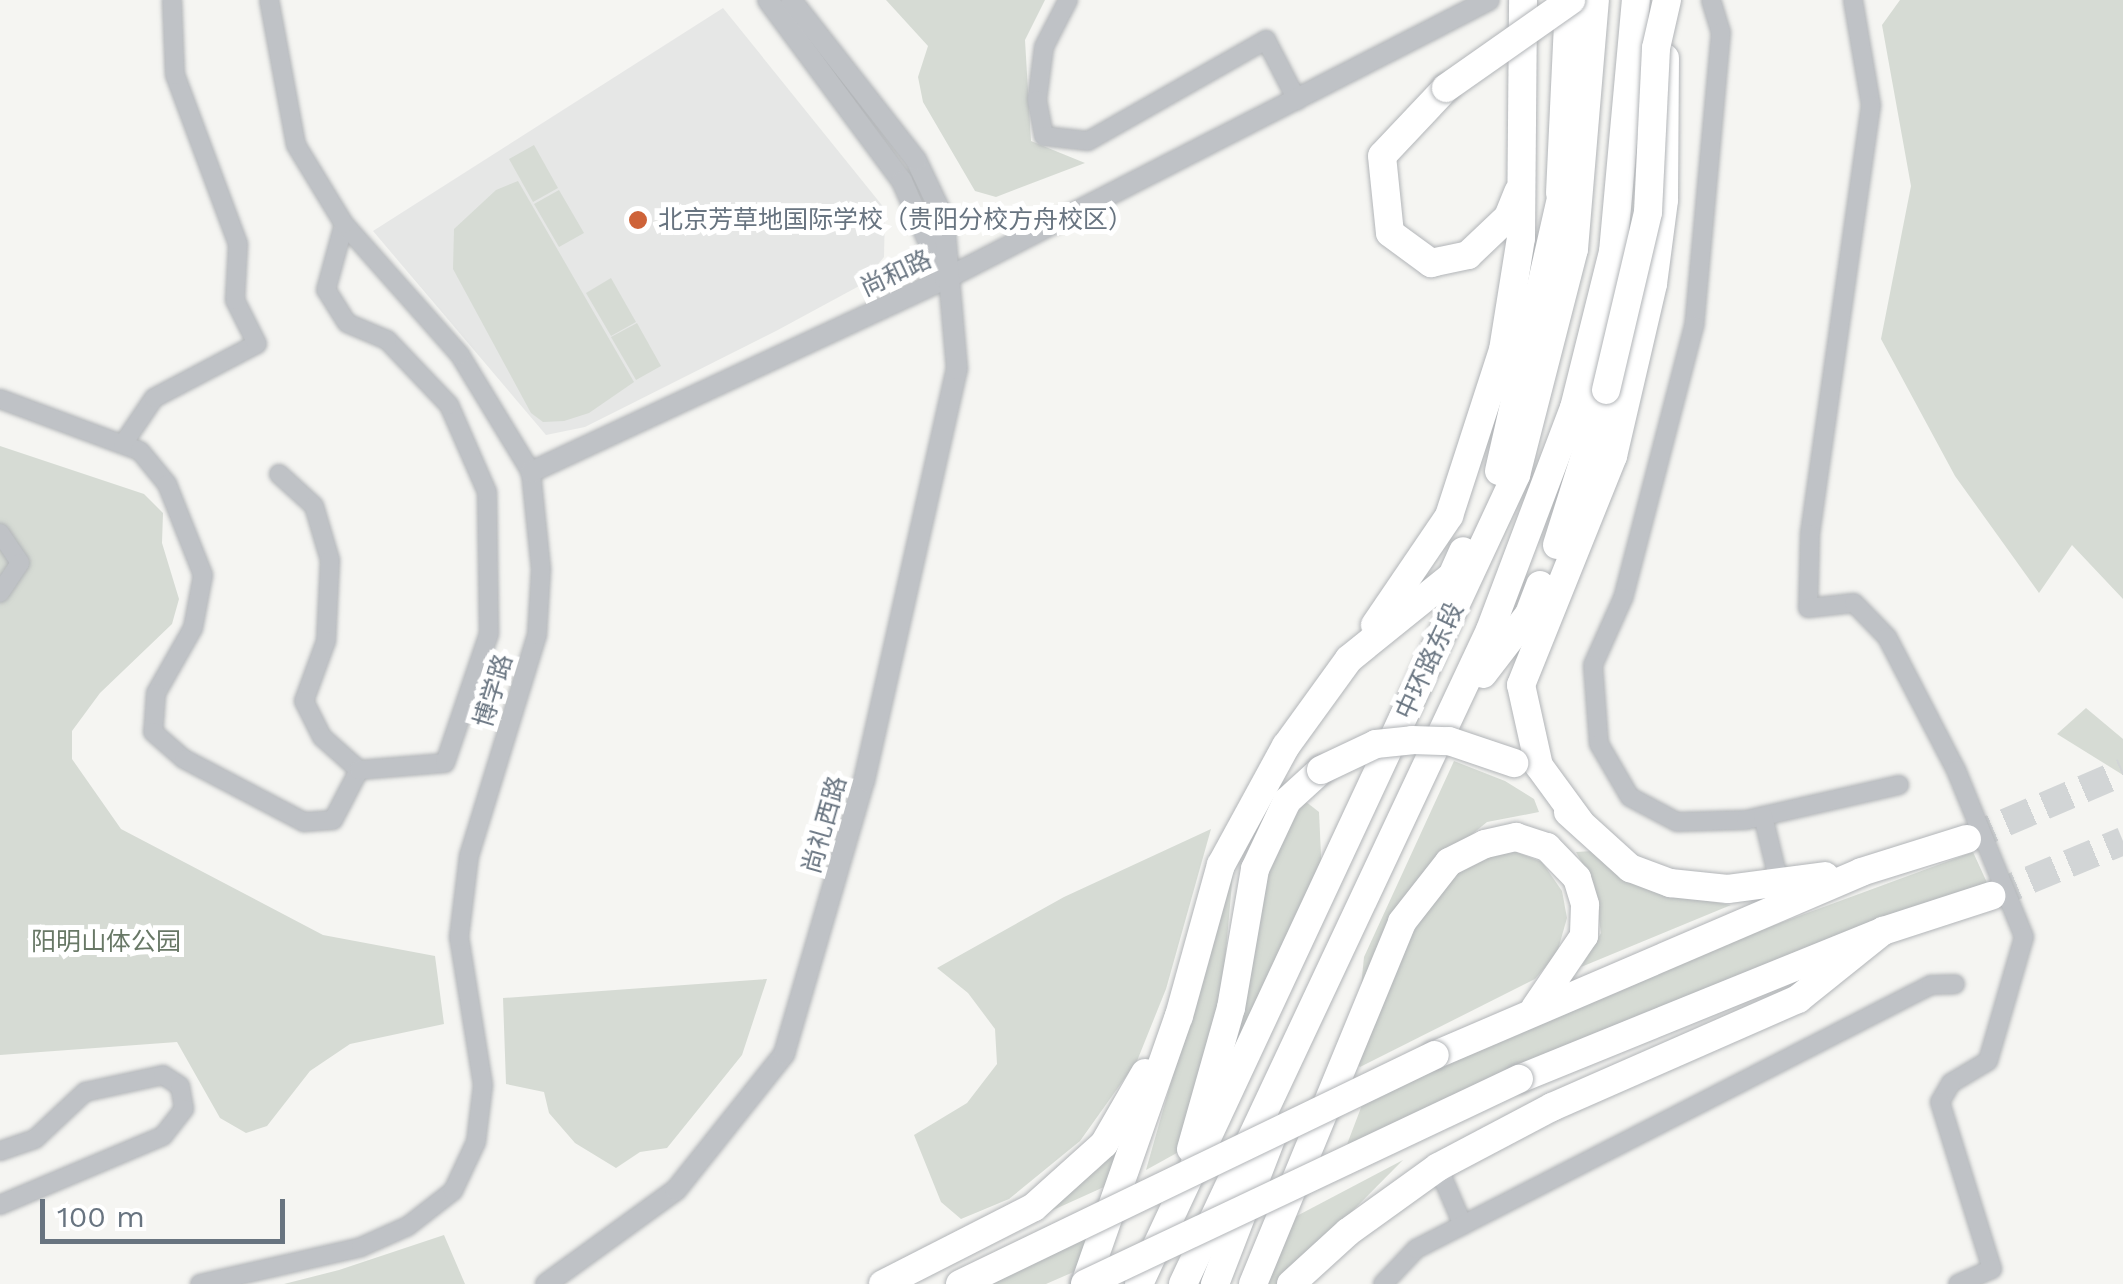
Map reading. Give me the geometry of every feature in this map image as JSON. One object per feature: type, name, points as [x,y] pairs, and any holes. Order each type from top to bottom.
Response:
[{"type":"highway","points":[[1085,1284],[1179,1016],[1221,865],[1286,746],[1414,576],[1449,516],[1478,443],[1504,350],[1521,238],[1523,0]]},
{"type":"highway","points":[[1522,181],[1508,216],[1468,255],[1431,263],[1390,232],[1382,156],[1446,88],[1570,0]]},
{"type":"highway","points":[[1558,214],[1570,0]]},
{"type":"highway","name":"中环路东段","points":[[1139,1284],[1516,475],[1574,249],[1594,48],[1594,0]]},
{"type":"highway","name":"中环路东段","points":[[1183,1284],[1452,716],[1574,408],[1613,252],[1634,74],[1636,0]]},
{"type":"highway","points":[[1452,716],[1528,614],[1565,526],[1606,390],[1648,212],[1656,48],[1664,0]]},
{"type":"highway","points":[[1580,822],[1539,766],[1521,685],[1614,456],[1653,284],[1668,110],[1664,0]]},
{"type":"highway","points":[[1349,659],[1452,576],[1498,477],[1594,48]]},
{"type":"highway","points":[[1177,1204],[1231,1008],[1254,870],[1286,801],[1321,770],[1376,744],[1449,741],[1514,764],[1630,868],[1670,883],[1728,889],[1861,872]]},
{"type":"highway","points":[[1254,1284],[1402,922],[1449,862],[1485,844],[1516,838],[1547,847],[1577,878],[1584,936],[1534,1008]]},
{"type":"highway","points":[[960,1284],[1534,1008],[1861,872],[1967,840]]},
{"type":"highway","points":[[1085,1284],[1519,1079],[1883,931],[1991,896]]},
{"type":"highway","points":[[1291,1284],[1348,1232],[1438,1167],[1552,1107],[1798,999],[1883,931]]},
{"type":"highway","points":[[1215,1284],[1344,943]]},
{"type":"highway","points":[[884,1284],[1034,1206],[1104,1144],[1179,1016]]},
{"type":"street","points":[[123,444],[154,398],[257,344],[235,300],[238,244],[175,75],[172,0]]},
{"type":"street","name":"博学路","points":[[200,1284],[361,1247],[408,1226],[453,1191],[476,1142],[484,1085],[460,937],[469,856],[537,635],[541,569],[531,472],[460,355],[344,224],[296,145],[270,0]]},
{"type":"street","name":"尚礼西路","points":[[768,0],[902,182],[945,279]]},
{"type":"street","name":"尚礼西路","points":[[546,1284],[676,1190],[784,1054],[864,781],[957,369],[945,279],[944,219],[916,160],[791,0]]},
{"type":"street","points":[[1068,0],[1044,47],[1037,100],[1044,136],[1088,141],[1266,40],[1298,100]]},
{"type":"street","name":"尚和路","points":[[531,472],[945,279],[1489,0]]},
{"type":"street","points":[[1711,0],[1720,32],[1694,326],[1623,598],[1593,665],[1599,744],[1630,796],[1677,822],[1763,816],[1899,785]]},
{"type":"street","points":[[1853,0],[1870,105],[1810,534],[1808,608],[1854,603],[1887,637],[1956,770],[2024,937],[1988,1060],[1950,1083],[1940,1102],[1992,1268],[1958,1284]]},
{"type":"street","points":[[279,474],[314,506],[330,560],[326,641],[304,702],[322,737],[359,770],[444,763],[490,634],[487,492],[448,405],[388,340],[347,323],[326,290],[344,224]]},
{"type":"street","points":[[0,399],[140,451],[168,484],[203,575],[193,628],[156,693],[153,732],[184,759],[304,822],[333,820],[359,770]]},
{"type":"street","points":[[0,533],[20,563],[0,593]]},
{"type":"street","points":[[1763,816],[1779,882]]},
{"type":"street","points":[[1383,1284],[1416,1249],[1931,985],[1955,984]]},
{"type":"street","points":[[0,1151],[35,1140],[85,1092],[163,1075],[180,1086],[184,1109],[163,1136],[0,1205]]},
{"type":"street","points":[[1438,1167],[1463,1225]]},
{"type":"shaded area","name":"北京芳草地国际学校（贵阳分校方舟校区）","points":[[723,8],[885,209],[884,257],[861,285],[776,331],[585,427],[546,435],[373,231]]},
{"type":"green space","points":[[886,0],[1045,0],[1025,40],[1031,141],[1085,163],[996,197],[975,191],[923,102],[918,77],[928,46]]},
{"type":"green space","points":[[1900,0],[2123,0],[2123,599],[2072,545],[2039,593],[1955,476],[1881,339],[1911,186],[1882,25]]},
{"type":"green space","points":[[534,145],[558,188],[533,202],[509,159]]},
{"type":"green space","points":[[518,181],[634,382],[589,413],[564,421],[543,422],[531,413],[453,269],[454,229],[496,190]]},
{"type":"green space","points":[[559,190],[584,233],[559,247],[534,204]]},
{"type":"green space","points":[[611,278],[636,322],[611,336],[586,293]]},
{"type":"green space","points":[[637,323],[661,366],[636,380],[611,337]]},
{"type":"green space","name":"阳明山体公园","points":[[0,446],[144,494],[163,513],[162,543],[179,599],[172,624],[100,693],[72,731],[72,759],[121,829],[323,935],[435,956],[444,1024],[350,1044],[310,1071],[267,1126],[246,1133],[220,1118],[177,1042],[0,1055]]},
{"type":"green space","points":[[2086,708],[2123,739],[2123,775],[2057,734]]},
{"type":"green space","points":[[1454,761],[1505,781],[1534,799],[1539,812],[1487,822],[1442,859],[1361,987],[1364,957]]},
{"type":"green space","points":[[1305,801],[1319,812],[1322,877],[1233,1058],[1263,866]]},
{"type":"green space","points":[[1211,829],[1166,989],[1137,1061],[1080,1141],[1009,1199],[961,1219],[941,1202],[914,1135],[967,1103],[997,1064],[995,1029],[968,993],[937,968],[1064,897]]},
{"type":"green space","points":[[1509,849],[1542,862],[1562,891],[1567,918],[1557,953],[1535,979],[1360,1067],[1356,1062],[1392,971],[1425,911],[1462,865]]},
{"type":"green space","points":[[1592,851],[1681,896],[1731,905],[1581,967],[1601,933],[1594,884],[1576,852]]},
{"type":"green space","points":[[1973,852],[1989,887],[1641,1014],[1346,1147],[1362,1105],[1506,1036],[1707,950]]},
{"type":"green space","points":[[1234,860],[1219,1030],[1184,1149],[1146,1170]]},
{"type":"green space","points":[[767,979],[742,1055],[667,1148],[640,1152],[616,1168],[575,1143],[549,1113],[544,1092],[506,1084],[503,998]]},
{"type":"green space","points":[[1135,1125],[1115,1182],[1031,1220],[1099,1168]]},
{"type":"green space","points":[[1403,1160],[1280,1284],[1266,1284],[1291,1219]]},
{"type":"green space","points":[[444,1235],[465,1284],[284,1284],[339,1270]]},
{"type":"green space","points":[[1090,1236],[1085,1267],[1046,1284],[988,1284]]},
{"type":"tunnel","points":[[1967,839],[2123,772]]},
{"type":"tunnel","points":[[1991,896],[2123,841]]},
{"type":"place","name":"北京芳草地国际学校（贵阳分校方舟校区）","points":[[638,220]]}]
